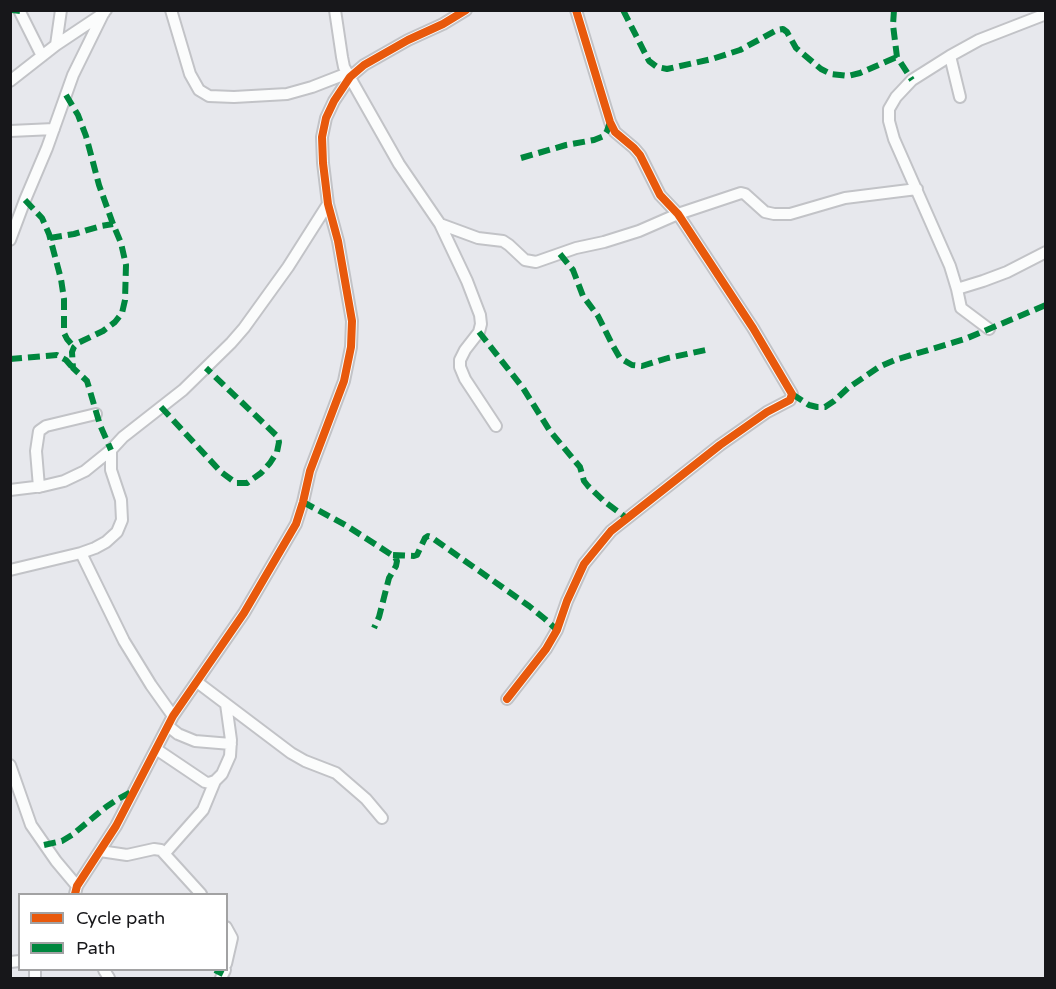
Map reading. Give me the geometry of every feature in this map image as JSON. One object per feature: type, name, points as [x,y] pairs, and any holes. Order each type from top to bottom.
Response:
[{"type":"street","points":[[19,10],[42,56]]},
{"type":"street","points":[[56,45],[61,10]]},
{"type":"street","points":[[171,10],[190,74],[199,90],[209,96],[234,97],[286,94],[349,75],[377,57],[466,10]]},
{"type":"street","points":[[335,10],[344,67],[399,164],[440,224],[467,281],[480,315],[481,324],[479,332],[460,360],[460,367],[465,379],[496,426]]},
{"type":"street","points":[[507,699],[546,649],[557,630],[584,564],[611,531],[720,445],[767,412],[790,400],[792,394],[753,328],[678,214],[660,195],[640,155],[615,132],[576,10]]},
{"type":"street","points":[[10,81],[105,11]]},
{"type":"street","points":[[10,240],[73,75],[105,11]]},
{"type":"street","points":[[988,329],[961,309],[947,257],[894,139],[889,121],[889,109],[896,97],[912,80],[950,56],[979,40],[1046,14]]},
{"type":"street","points":[[950,56],[960,97]]},
{"type":"street","points":[[10,765],[31,825],[76,890],[116,826],[171,721],[244,613],[296,524],[316,452],[344,381],[351,347],[352,321],[338,241],[328,204],[322,137],[326,118],[349,75]]},
{"type":"street","points":[[10,130],[54,129]]},
{"type":"street","points":[[440,224],[478,238],[503,241],[525,260],[536,262],[576,248],[639,231],[678,214],[741,193],[765,212],[790,214],[845,198],[917,189]]},
{"type":"street","points":[[10,490],[39,487],[64,481],[85,471],[123,437],[183,390],[231,343],[288,267],[328,204]]},
{"type":"street","points":[[957,289],[1007,272],[1046,252]]},
{"type":"street","points":[[39,487],[36,452],[39,431],[46,426],[96,414]]},
{"type":"street","points":[[10,570],[81,553],[106,542],[117,532],[122,520],[121,500],[111,470],[111,450]]},
{"type":"street","points":[[81,553],[124,641],[178,734],[195,741],[231,744]]},
{"type":"street","points":[[197,682],[291,753],[336,773],[366,799],[382,819]]},
{"type":"street","points":[[165,853],[202,810],[215,781],[227,766],[231,744],[226,704]]},
{"type":"street","points":[[156,749],[205,782],[215,781]]},
{"type":"street","points":[[100,851],[127,855],[154,849],[161,850],[200,893]]},
{"type":"street","points":[[228,931],[232,938],[228,955]]},
{"type":"marked path","points":[[12,10],[20,11]]},
{"type":"marked path","points":[[623,10],[649,61],[657,67],[667,69],[740,50],[783,29],[796,48],[821,69],[831,74],[848,76],[860,73],[897,57]]},
{"type":"marked path","points":[[894,10],[893,25],[897,57],[912,80]]},
{"type":"marked path","points":[[66,95],[78,115],[86,136],[99,185],[121,243],[126,265],[125,300],[122,313],[103,331],[78,343],[72,352],[73,368],[87,381],[100,425],[111,450]]},
{"type":"marked path","points":[[521,158],[604,136],[610,122]]},
{"type":"marked path","points":[[25,200],[42,218],[49,234],[61,279],[64,299],[64,333],[74,347]]},
{"type":"marked path","points":[[50,238],[113,224]]},
{"type":"marked path","points":[[560,254],[573,270],[583,296],[598,316],[620,358],[632,365],[642,366],[706,350]]},
{"type":"marked path","points":[[792,394],[809,405],[825,407],[879,367],[965,339],[1046,305]]},
{"type":"marked path","points":[[479,332],[523,388],[550,431],[580,467],[584,481],[605,502],[628,519]]},
{"type":"marked path","points":[[10,359],[57,355],[73,368]]},
{"type":"marked path","points":[[161,407],[221,472],[236,483],[247,483],[261,473],[277,452],[278,437],[206,368]]},
{"type":"marked path","points":[[303,502],[347,526],[395,557],[396,566],[389,578],[374,628]]},
{"type":"marked path","points":[[393,555],[417,555],[425,538],[431,537],[529,606],[557,630]]},
{"type":"marked path","points":[[44,845],[62,841],[72,835],[106,807],[133,791]]},
{"type":"marked path","points":[[217,971],[223,974]]},
{"type":"cycle path","points":[[75,893],[77,886],[116,826],[173,716],[244,613],[296,524],[310,471],[344,381],[351,347],[352,321],[338,241],[328,204],[322,137],[326,118],[350,77],[364,65],[466,10]]},
{"type":"cycle path","points":[[507,699],[546,649],[557,630],[584,564],[611,531],[720,445],[767,412],[790,400],[792,394],[753,328],[678,214],[660,195],[640,155],[615,132],[576,10]]}]
